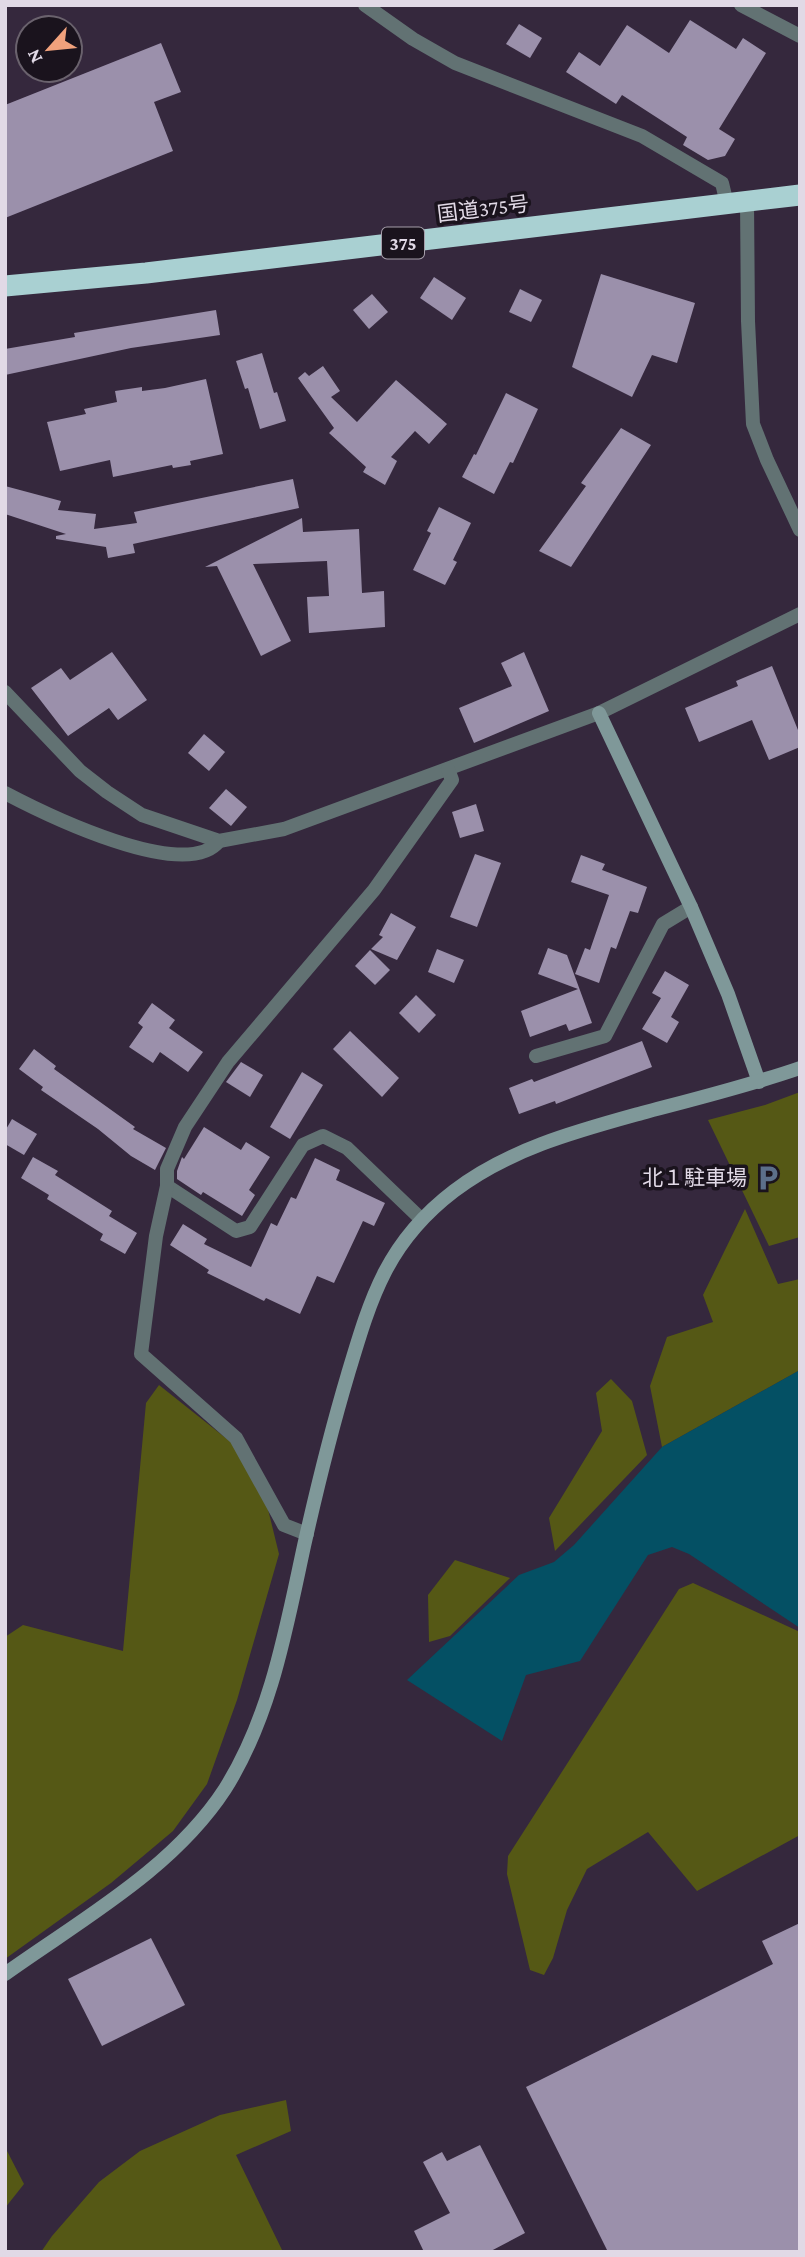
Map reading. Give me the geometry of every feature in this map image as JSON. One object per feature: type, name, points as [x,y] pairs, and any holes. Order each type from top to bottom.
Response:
[{"type":"highway","name":"国道375号","points":[[5,286],[146,273],[800,195]]},
{"type":"street","points":[[365,5],[454,63],[642,136],[722,183],[737,203],[748,320],[753,425],[766,460],[800,530]]},
{"type":"street","points":[[741,5],[800,36]]},
{"type":"street","points":[[5,692],[80,771],[107,792],[142,815],[219,841],[284,828],[599,713],[800,614]]},
{"type":"street","points":[[599,713],[691,907],[728,994],[759,1082]]},
{"type":"street","points":[[307,1534],[285,1525],[236,1438],[141,1354],[156,1236],[167,1186],[167,1170],[184,1127],[228,1062],[374,890],[452,780],[448,769]]},
{"type":"street","points":[[5,793],[69,824],[125,845],[161,854],[198,853],[214,848],[219,841]]},
{"type":"street","points":[[536,1056],[605,1036],[663,924],[691,907]]},
{"type":"street","points":[[5,1974],[154,1869],[193,1832],[225,1789],[251,1742],[275,1672],[326,1447],[366,1312],[382,1274],[421,1219],[456,1189],[491,1167],[537,1146],[584,1129],[759,1082],[800,1068]]},
{"type":"street","points":[[167,1186],[236,1231],[250,1227],[303,1145],[323,1136],[347,1148],[421,1219]]},
{"type":"shaded area","name":"北１駐車場","points":[[800,1092],[800,1237],[769,1246],[708,1120],[765,1105]]},
{"type":"shaded area","points":[[745,1209],[778,1284],[800,1279],[800,1370],[662,1447],[650,1386],[667,1337],[713,1322],[703,1295]]},
{"type":"shaded area","points":[[611,1379],[632,1401],[647,1455],[555,1551],[549,1518],[602,1431],[596,1393]]},
{"type":"shaded area","points":[[159,1385],[237,1447],[265,1497],[279,1554],[237,1700],[207,1784],[173,1831],[111,1883],[5,1959],[5,1637],[23,1625],[123,1651],[146,1403]]},
{"type":"shaded area","points":[[455,1560],[510,1578],[450,1636],[429,1642],[428,1595]]},
{"type":"shaded area","points":[[693,1583],[800,1632],[800,1835],[697,1891],[648,1832],[587,1869],[567,1910],[553,1958],[544,1975],[530,1970],[507,1874],[508,1856],[679,1589]]},
{"type":"shaded area","points":[[286,2100],[291,2131],[236,2155],[283,2252],[41,2252],[99,2182],[140,2151],[220,2115]]},
{"type":"shaded area","points":[[5,2147],[24,2184],[5,2208]]},
{"type":"water","points":[[800,1370],[800,1628],[689,1554],[672,1547],[648,1555],[580,1661],[526,1675],[502,1741],[407,1680],[519,1575],[554,1562],[574,1545],[662,1447]]},
{"type":"building","points":[[690,20],[736,49],[743,38],[766,53],[719,129],[735,139],[725,156],[708,160],[683,145],[687,137],[622,95],[616,104],[566,72],[579,52],[600,66],[627,25],[669,53]]},
{"type":"building","points":[[519,24],[542,38],[530,58],[506,44]]},
{"type":"building","points":[[161,43],[181,92],[154,102],[173,151],[5,218],[5,105],[58,84],[84,84],[84,74]]},
{"type":"building","points":[[601,274],[695,303],[677,363],[652,355],[632,397],[572,367]]},
{"type":"building","points":[[434,277],[466,298],[452,320],[420,298]]},
{"type":"building","points":[[520,289],[542,300],[531,322],[509,312]]},
{"type":"building","points":[[372,294],[388,312],[369,329],[353,310]]},
{"type":"building","points":[[216,310],[220,335],[131,348],[5,375],[5,349],[75,337],[74,333]]},
{"type":"building","points":[[262,353],[286,421],[260,429],[248,388],[245,389],[236,361]]},
{"type":"building","points":[[323,366],[340,391],[331,397],[357,422],[396,380],[447,424],[429,444],[415,431],[391,457],[397,461],[385,485],[363,472],[366,467],[329,433],[334,428],[298,378],[305,372],[309,376]]},
{"type":"building","points":[[206,379],[223,454],[190,461],[191,465],[173,468],[172,465],[113,477],[110,460],[60,471],[47,422],[86,414],[84,409],[117,402],[115,391],[142,387],[142,391],[165,388]]},
{"type":"building","points":[[506,393],[538,409],[513,463],[510,462],[494,494],[462,477],[474,454],[476,455]]},
{"type":"building","points":[[621,428],[651,445],[571,567],[539,551],[586,486],[581,483]]},
{"type":"building","points":[[293,479],[299,508],[133,544],[135,553],[108,558],[106,547],[56,539],[56,536],[66,534],[5,514],[5,486],[61,501],[58,510],[96,514],[94,529],[137,523],[134,512]]},
{"type":"building","points":[[439,507],[471,523],[453,560],[457,562],[445,585],[413,570],[431,533],[427,531]]},
{"type":"building","points":[[302,518],[303,532],[359,529],[362,593],[384,591],[385,627],[309,633],[307,597],[329,596],[327,561],[253,564],[291,641],[261,656],[217,566],[205,567]]},
{"type":"building","points":[[112,652],[147,700],[118,720],[109,708],[68,736],[31,688],[61,668],[70,680]]},
{"type":"building","points":[[524,652],[549,711],[474,743],[459,708],[512,686],[501,663]]},
{"type":"building","points":[[772,666],[800,735],[800,747],[769,760],[752,720],[699,742],[685,708],[738,686],[736,681]]},
{"type":"building","points":[[204,734],[225,752],[209,771],[188,753]]},
{"type":"building","points":[[226,789],[247,807],[231,826],[209,808]]},
{"type":"building","points":[[476,804],[484,831],[460,838],[452,812]]},
{"type":"building","points":[[475,854],[501,863],[477,927],[450,917]]},
{"type":"building","points":[[581,855],[605,864],[602,870],[647,887],[638,913],[630,911],[616,949],[611,947],[599,983],[575,974],[585,948],[590,950],[609,895],[571,882]]},
{"type":"building","points":[[391,913],[416,927],[397,960],[371,949],[383,937],[379,935]]},
{"type":"building","points":[[548,948],[567,955],[592,1023],[569,1031],[566,1024],[530,1037],[521,1011],[578,989],[538,974]]},
{"type":"building","points":[[437,949],[464,960],[454,983],[428,972]]},
{"type":"building","points":[[370,950],[390,970],[375,985],[355,966]]},
{"type":"building","points":[[665,971],[689,985],[671,1017],[679,1022],[667,1043],[642,1029],[661,998],[652,993]]},
{"type":"building","points":[[416,995],[436,1015],[419,1033],[399,1013]]},
{"type":"building","points":[[152,1003],[175,1020],[169,1028],[203,1052],[188,1072],[160,1052],[153,1063],[129,1047],[143,1027],[138,1023]]},
{"type":"building","points":[[350,1031],[399,1078],[382,1097],[333,1049]]},
{"type":"building","points":[[642,1041],[652,1067],[556,1104],[555,1101],[519,1114],[509,1088],[532,1079],[534,1082]]},
{"type":"building","points":[[34,1049],[56,1066],[54,1069],[135,1127],[133,1129],[166,1148],[155,1170],[131,1156],[98,1129],[41,1090],[43,1087],[19,1069]]},
{"type":"building","points":[[241,1062],[263,1075],[250,1097],[226,1082]]},
{"type":"building","points":[[302,1072],[323,1085],[290,1139],[270,1127]]},
{"type":"building","points":[[12,1119],[37,1134],[24,1155],[5,1144],[5,1131]]},
{"type":"building","points":[[204,1127],[241,1150],[246,1142],[270,1157],[249,1190],[255,1195],[242,1216],[177,1179],[182,1157],[184,1159]]},
{"type":"building","points":[[33,1157],[58,1171],[55,1175],[112,1211],[109,1216],[137,1233],[125,1254],[100,1240],[103,1234],[47,1199],[49,1195],[21,1178]]},
{"type":"building","points":[[315,1158],[340,1170],[336,1180],[385,1203],[374,1226],[363,1221],[334,1283],[317,1276],[300,1314],[266,1298],[264,1301],[207,1273],[209,1270],[170,1245],[183,1224],[207,1239],[204,1244],[251,1267],[271,1223],[277,1226],[291,1197],[296,1199]]},
{"type":"building","points":[[800,1923],[800,2252],[608,2252],[526,2087],[773,1964],[762,1941]]},
{"type":"building","points":[[151,1938],[185,2005],[102,2046],[68,1979]]},
{"type":"building","points":[[480,2145],[525,2233],[489,2252],[424,2252],[414,2231],[450,2213],[423,2162],[442,2152],[447,2161]]},
{"type":"place","name":"北１駐車場","points":[[768,1178]]}]
